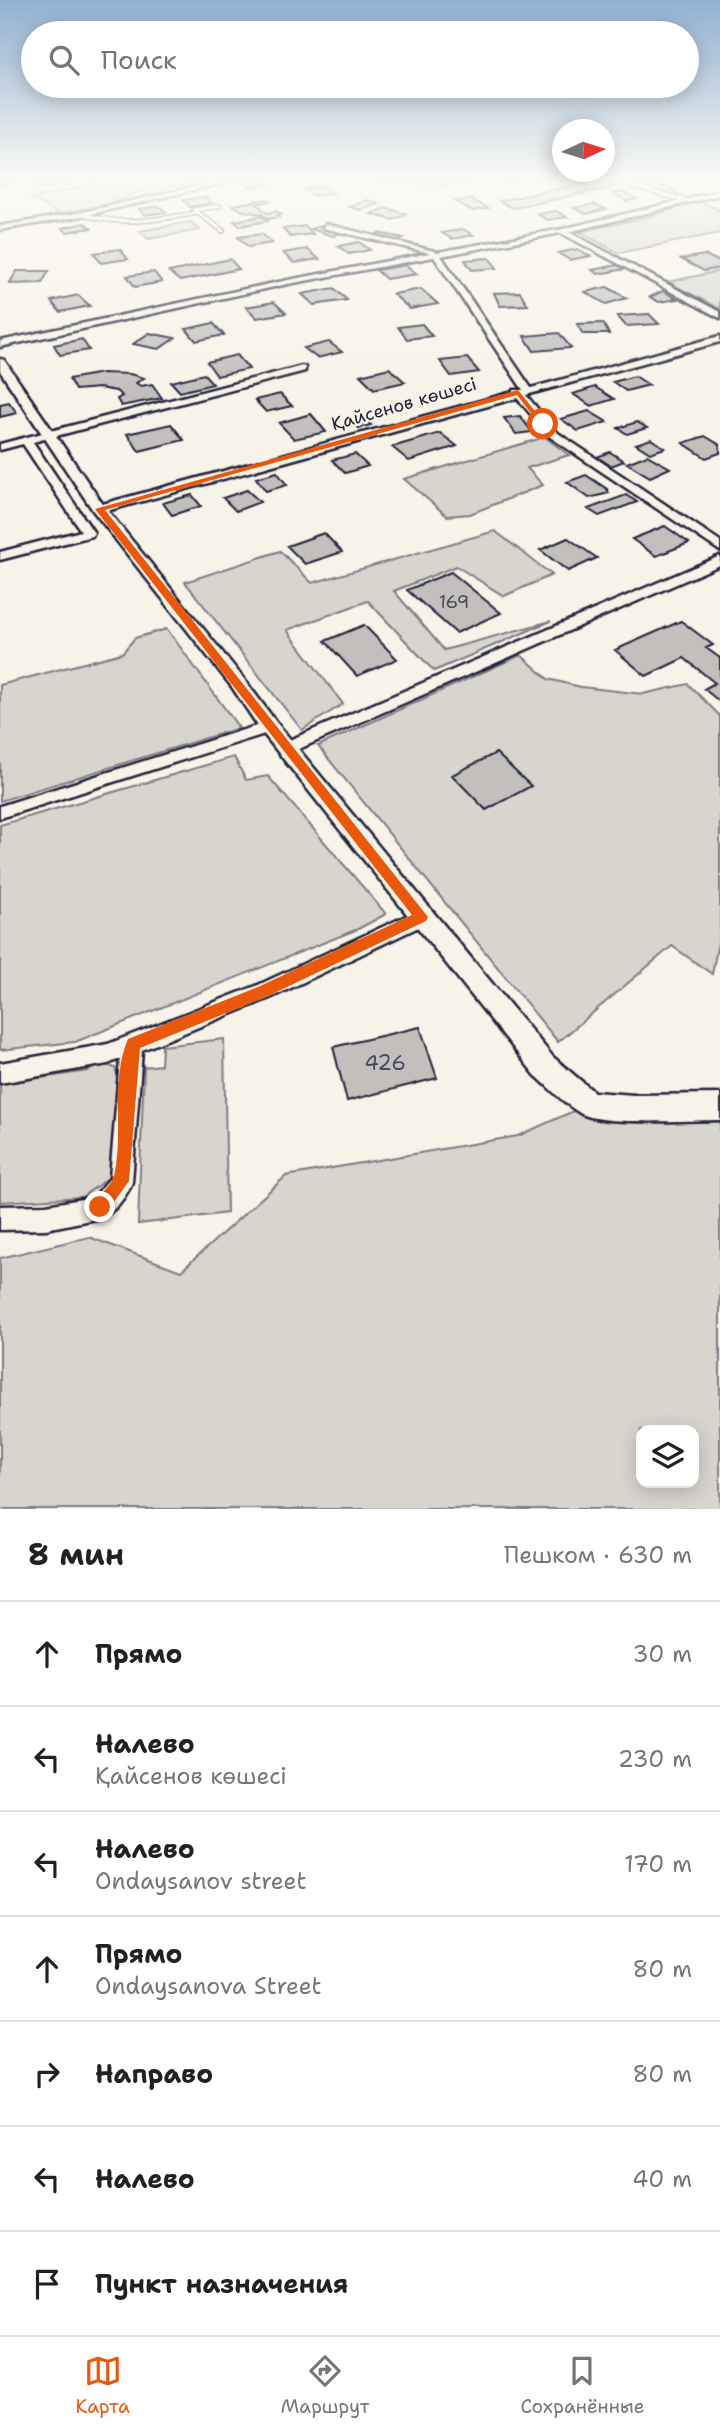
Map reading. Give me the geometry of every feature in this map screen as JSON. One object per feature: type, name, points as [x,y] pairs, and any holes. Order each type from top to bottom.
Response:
[{"type":"street","points":[[416,248],[434,253],[554,435],[720,547]]},
{"type":"street","points":[[0,344],[459,248]]},
{"type":"street","points":[[596,248],[720,315]]},
{"type":"street","name":"Қайсенов көшесі","points":[[99,509],[720,339]]},
{"type":"street","points":[[0,362],[99,509],[238,683],[269,727],[544,1066],[589,1104],[635,1108],[720,1107]]},
{"type":"street","points":[[0,447],[302,369]]},
{"type":"street","points":[[0,556],[88,533],[26,440]]},
{"type":"street","points":[[286,748],[720,559]]},
{"type":"street","points":[[0,812],[269,727]]},
{"type":"street","points":[[0,1073],[108,1054],[263,992],[421,917]]},
{"type":"street","points":[[0,1218],[46,1217],[100,1207],[121,1181],[129,1063],[133,1044]]},
{"type":"shaded area","points":[[610,248],[642,248],[619,253]]},
{"type":"shaded area","points":[[720,271],[720,309],[668,282]]},
{"type":"shaded area","points":[[545,437],[569,455],[527,468],[543,485],[470,514],[447,516],[404,479]]},
{"type":"shaded area","points":[[495,531],[552,575],[504,596],[456,566],[394,591],[444,650],[551,621],[434,671],[368,601],[287,630],[343,704],[302,730],[185,582],[280,551],[312,583]]},
{"type":"shaded area","points":[[167,629],[239,728],[0,801],[0,685],[122,653],[135,638]]},
{"type":"shaded area","points":[[521,655],[548,679],[581,687],[643,694],[688,684],[720,716],[720,933],[712,974],[672,946],[558,1042],[318,746]]},
{"type":"shaded area","points":[[234,757],[246,780],[268,776],[386,914],[358,929],[75,1042],[0,1050],[0,825]]},
{"type":"shaded area","points":[[224,1039],[227,1213],[138,1224],[144,1067],[161,1065],[162,1046]]},
{"type":"shaded area","points":[[102,1063],[115,1068],[119,1079],[112,1175],[82,1197],[0,1202],[0,1084],[88,1071]]},
{"type":"shaded area","points":[[589,1104],[720,1107],[720,1509],[0,1509],[0,1258],[89,1237],[181,1271],[286,1176],[518,1136]]},
{"type":"building","points":[[341,248],[370,250],[349,254]]},
{"type":"building","points":[[120,249],[128,259],[101,263],[94,253]]},
{"type":"building","points":[[307,249],[319,259],[294,263],[283,253]]},
{"type":"building","points":[[578,249],[590,256],[570,260],[558,253]]},
{"type":"building","points":[[705,255],[720,262],[720,268],[704,271],[681,259]]},
{"type":"building","points":[[489,258],[497,268],[472,270],[465,260]]},
{"type":"building","points":[[230,259],[239,269],[180,281],[169,272]]},
{"type":"building","points":[[406,265],[417,274],[386,279],[376,270]]},
{"type":"building","points":[[618,265],[625,269],[598,274],[592,270]]},
{"type":"building","points":[[17,271],[49,271],[42,283],[9,284]]},
{"type":"building","points":[[154,272],[162,282],[135,287],[127,276]]},
{"type":"building","points":[[607,287],[627,298],[606,304],[585,292]]},
{"type":"building","points":[[334,288],[347,300],[314,305],[302,294]]},
{"type":"building","points":[[421,289],[438,304],[410,309],[393,294]]},
{"type":"building","points":[[663,291],[677,299],[659,302],[650,297]]},
{"type":"building","points":[[520,292],[528,305],[500,306],[494,293]]},
{"type":"building","points":[[78,295],[90,306],[60,312],[51,301]]},
{"type":"building","points":[[274,302],[286,313],[257,318],[246,307]]},
{"type":"building","points":[[649,314],[659,324],[626,326],[617,316]]},
{"type":"building","points":[[213,323],[224,335],[196,341],[186,329]]},
{"type":"building","points":[[603,323],[609,334],[583,334],[577,324]]},
{"type":"building","points":[[422,324],[432,336],[407,339],[398,327]]},
{"type":"building","points":[[149,333],[175,338],[159,349],[133,344]]},
{"type":"building","points":[[559,333],[571,348],[534,351],[524,336]]},
{"type":"building","points":[[82,339],[89,350],[60,355],[54,345]]},
{"type":"building","points":[[329,342],[342,352],[317,358],[304,348]]},
{"type":"building","points":[[237,355],[249,369],[217,376],[207,362]]},
{"type":"building","points":[[467,358],[479,372],[451,376],[440,361]]},
{"type":"building","points":[[389,368],[405,382],[374,389],[360,375]]},
{"type":"building","points":[[102,373],[130,374],[144,378],[136,383],[141,386],[152,384],[162,398],[121,406],[117,399],[122,396],[116,391],[99,388],[75,390],[69,379]]},
{"type":"building","points":[[204,374],[213,384],[180,392],[171,382]]},
{"type":"building","points":[[635,376],[649,385],[626,391],[613,382]]},
{"type":"building","points":[[595,387],[614,399],[591,406],[573,394]]},
{"type":"building","points":[[280,394],[292,406],[266,412],[255,400]]},
{"type":"building","points":[[9,402],[17,413],[0,417],[0,404]]},
{"type":"building","points":[[589,411],[607,422],[578,431],[561,419]]},
{"type":"building","points":[[311,414],[326,432],[294,439],[279,423]]},
{"type":"building","points":[[520,416],[532,432],[516,434],[504,418]]},
{"type":"building","points":[[365,418],[371,425],[358,428],[353,420]]},
{"type":"building","points":[[637,422],[647,428],[627,434],[618,428]]},
{"type":"building","points":[[171,424],[184,440],[139,451],[127,434]]},
{"type":"building","points":[[440,433],[457,446],[409,461],[392,447]]},
{"type":"building","points":[[705,436],[720,445],[720,453],[706,458],[683,443]]},
{"type":"building","points":[[651,439],[665,448],[650,453],[636,444]]},
{"type":"building","points":[[610,452],[624,461],[611,466],[597,457]]},
{"type":"building","points":[[355,454],[368,466],[345,473],[332,460]]},
{"type":"building","points":[[647,455],[670,468],[650,477],[627,463]]},
{"type":"building","points":[[277,472],[287,485],[266,491],[256,478]]},
{"type":"building","points":[[586,475],[609,493],[589,498],[567,482]]},
{"type":"building","points":[[247,490],[260,502],[236,511],[223,498]]},
{"type":"building","points":[[192,495],[201,506],[172,515],[163,503]]},
{"type":"building","points":[[626,495],[637,502],[599,516],[588,509]]},
{"type":"building","points":[[665,526],[689,543],[656,556],[632,539]]},
{"type":"building","points":[[324,533],[342,552],[305,564],[287,546]]},
{"type":"building","points":[[568,538],[597,558],[568,571],[540,550]]},
{"type":"building","points":[[451,572],[501,613],[456,633],[407,590]]},
{"type":"building","points":[[681,621],[713,645],[706,648],[720,658],[720,702],[704,689],[715,683],[684,658],[646,676],[615,650]]},
{"type":"building","points":[[364,625],[397,659],[357,676],[325,641]]},
{"type":"building","points":[[496,753],[531,786],[486,810],[452,775]]},
{"type":"building","points":[[420,1027],[437,1078],[347,1101],[333,1047]]},
{"type":"route","points":[[100,1207],[121,1181],[129,1063],[133,1044],[263,992],[421,917],[99,509],[518,392],[543,424]]}]
